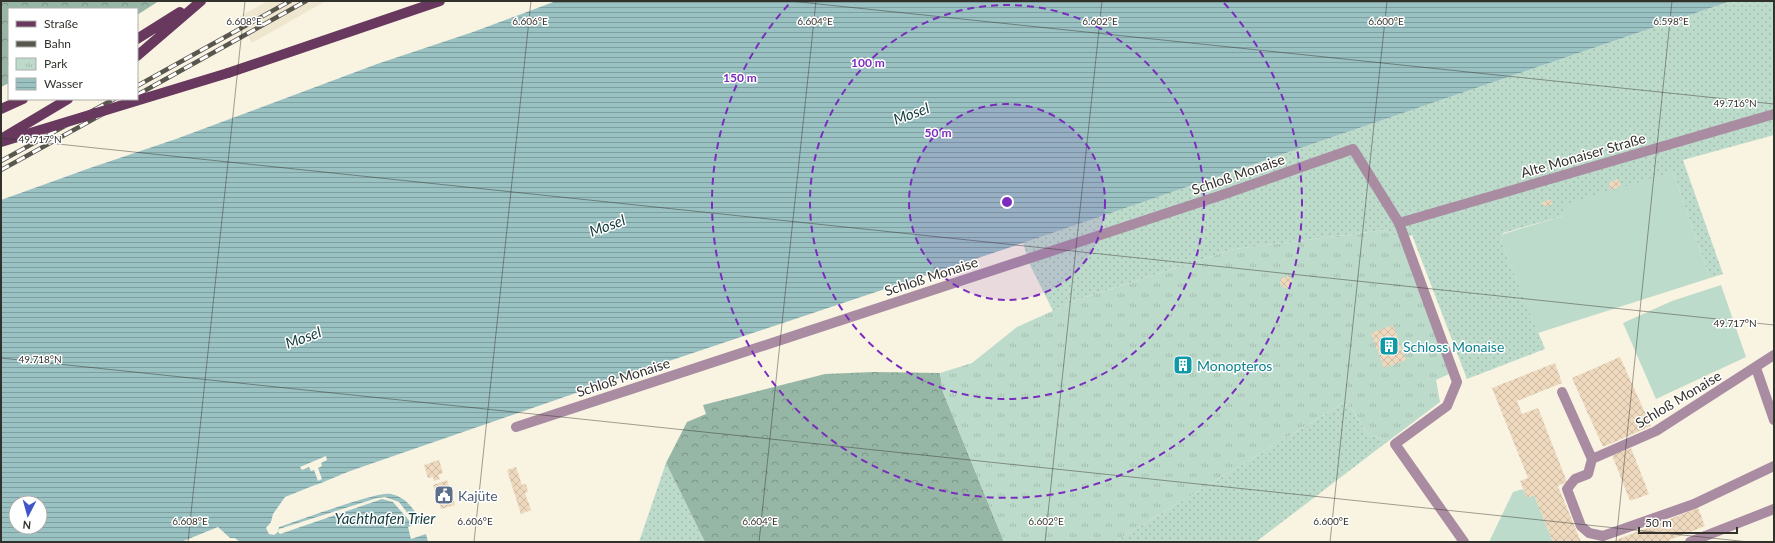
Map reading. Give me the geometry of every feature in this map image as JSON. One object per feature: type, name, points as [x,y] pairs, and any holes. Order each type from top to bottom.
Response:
[{"type":"main road","points":[[138,38],[197,1]]},
{"type":"main road","points":[[138,55],[201,1]]},
{"type":"main road","points":[[138,100],[228,73],[440,1]]},
{"type":"main road","points":[[1,108],[21,100]]},
{"type":"main road","points":[[1,140],[66,100]]},
{"type":"main road","points":[[1,140],[137,100]]},
{"type":"street","name":"Alte Monaiser Straße","points":[[1399,223],[1774,114]]},
{"type":"street","name":"Schloß Monaise","points":[[516,427],[1199,202],[1353,149],[1399,223]]},
{"type":"street","points":[[1399,223],[1457,382],[1448,406],[1395,444],[1464,542]]},
{"type":"street","name":"Schloß Monaise","points":[[1592,459],[1656,431],[1774,355]]},
{"type":"street","points":[[1756,368],[1774,420]]},
{"type":"street","points":[[1562,392],[1592,459],[1588,474],[1575,479],[1567,489],[1581,526],[1589,532],[1603,536],[1694,504],[1774,466]]},
{"type":"street","points":[[1690,542],[1774,509]]},
{"type":"shaded area","points":[[268,1],[326,1],[252,43],[237,18]]},
{"type":"green space","points":[[1,1],[159,1],[138,14],[138,8],[8,8],[8,84],[1,87]]},
{"type":"green space","points":[[1731,1],[1774,1],[1774,135],[1683,160],[1723,274],[1710,278],[1673,172],[1563,216],[1503,233],[1501,241],[1545,349],[1467,379],[1412,235],[1400,239],[1385,230],[1234,249],[1077,300],[1053,311],[1030,265],[1023,243]]},
{"type":"green space","points":[[1673,172],[1710,278],[1538,333],[1501,241],[1503,234],[1563,216],[1566,204]]},
{"type":"green space","points":[[1385,230],[1400,239],[1449,374],[1436,380],[1440,402],[1387,442],[1367,433],[1347,401],[1114,542],[1004,542],[943,392],[940,373],[972,363],[1017,327],[1077,300],[1234,249]]},
{"type":"green space","points":[[1721,285],[1746,357],[1656,399],[1623,323],[1672,301]]},
{"type":"green space","points":[[873,372],[940,373],[943,392],[1004,542],[705,542],[666,463],[687,422],[706,414],[703,405],[825,374]]},
{"type":"green space","points":[[1347,401],[1367,433],[1387,442],[1256,542],[1114,542]]},
{"type":"green space","points":[[666,463],[705,542],[639,542]]},
{"type":"green space","points":[[1523,489],[1527,498],[1534,495],[1553,542],[1489,542],[1513,492]]},
{"type":"water","points":[[556,1],[1731,1],[1023,243],[651,367],[349,471],[285,497],[273,514],[271,522],[266,528],[269,534],[274,535],[278,532],[279,527],[370,497],[391,494],[401,498],[409,504],[421,522],[408,527],[411,539],[426,534],[428,542],[240,542],[235,538],[230,538],[218,527],[181,542],[1,542],[1,200],[176,139],[377,64],[473,32]]},
{"type":"pier","points":[[326,456],[327,460],[321,463],[322,466],[318,468],[322,479],[318,481],[314,470],[311,471],[309,467],[302,470],[300,467]]},
{"type":"pier","points":[[385,497],[399,502],[416,524],[413,525],[393,502],[382,499],[280,534],[278,532],[279,529],[377,498]]},
{"type":"building","points":[[1618,179],[1621,186],[1611,190],[1608,183]]},
{"type":"building","points":[[1551,199],[1552,204],[1545,207],[1544,204],[1541,205],[1541,203]]},
{"type":"building","points":[[1286,276],[1290,278],[1292,282],[1290,286],[1286,288],[1282,286],[1280,282],[1282,278]]},
{"type":"building","name":"Schloss Monaise","points":[[1393,325],[1406,360],[1384,368],[1371,333]]},
{"type":"building","points":[[1620,357],[1651,426],[1603,447],[1572,378]]},
{"type":"building","name":"Monopteros","points":[[1183,359],[1187,361],[1189,365],[1187,369],[1183,371],[1179,369],[1177,365],[1179,361]]},
{"type":"building","points":[[1555,363],[1562,383],[1517,401],[1522,414],[1538,408],[1567,482],[1558,486],[1581,542],[1553,542],[1534,495],[1527,498],[1520,481],[1528,478],[1492,388]]},
{"type":"building","points":[[1631,448],[1649,494],[1630,501],[1612,455]]},
{"type":"building","points":[[439,460],[443,473],[438,475],[440,479],[434,481],[433,477],[428,478],[424,465]]},
{"type":"building","points":[[516,467],[522,485],[526,484],[528,492],[525,493],[531,510],[521,514],[507,470]]},
{"type":"building","name":"Kajüte","points":[[447,480],[455,505],[441,509],[433,485]]},
{"type":"building","points":[[1698,508],[1705,526],[1665,542],[1611,542]]},
{"type":"railway","points":[[138,85],[290,1]]},
{"type":"railway","points":[[138,94],[306,1]]},
{"type":"railway","points":[[1,161],[112,100]]},
{"type":"railway","points":[[1,170],[128,100]]},
{"type":"place","name":"Schloss Monaise","points":[[1389,346]]},
{"type":"place","name":"Monopteros","points":[[1183,365]]},
{"type":"place","name":"Kajüte","points":[[444,495]]},
{"type":"water label","name":"Mosel","points":[[911,113]]},
{"type":"water label","name":"Mosel","points":[[607,225]]},
{"type":"water label","name":"Mosel","points":[[303,337]]},
{"type":"water label","name":"Yachthafen Trier","points":[[385,518]]}]
